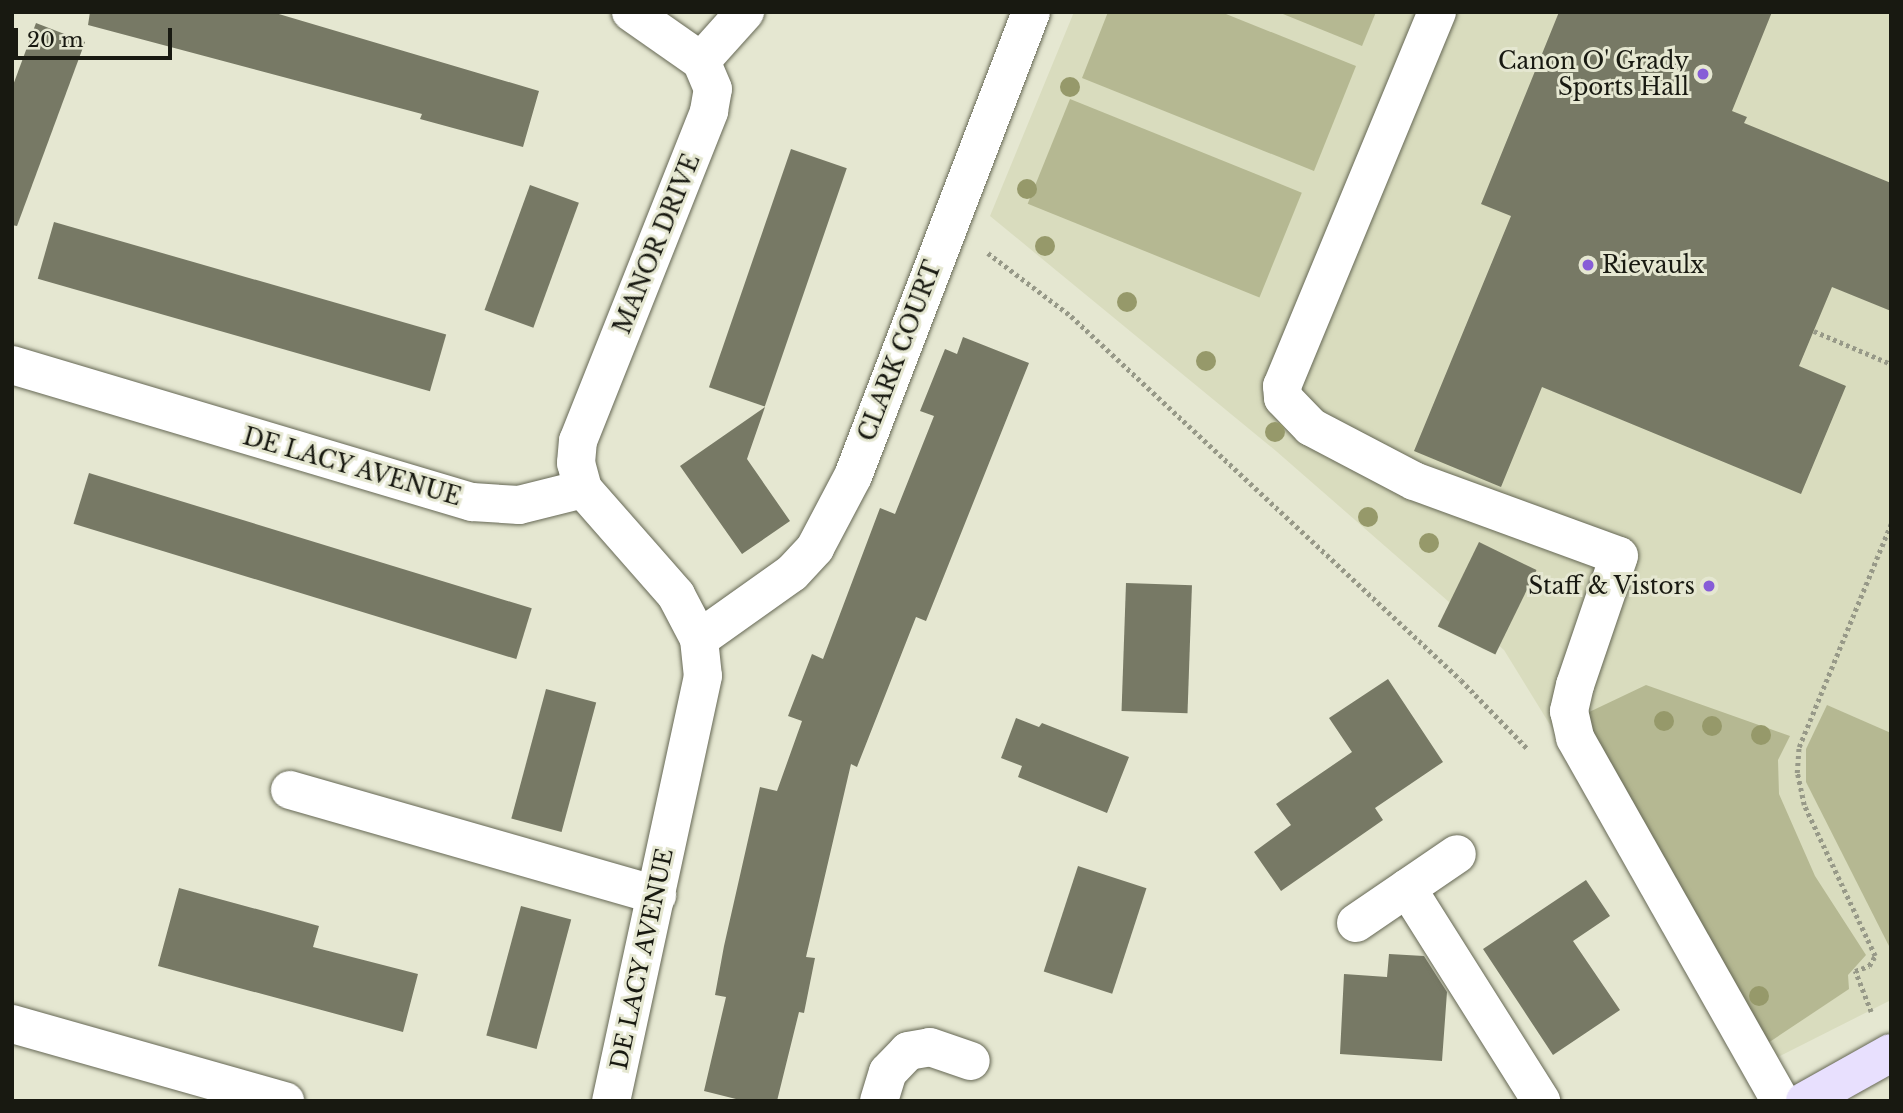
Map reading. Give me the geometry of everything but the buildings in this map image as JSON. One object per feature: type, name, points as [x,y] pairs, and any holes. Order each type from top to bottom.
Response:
[{"type":"main road","points":[[1805,1101],[1891,1053]]},
{"type":"street","points":[[631,12],[671,34],[701,61],[745,12]]},
{"type":"street","name":"CLARK COURT","points":[[699,639],[792,573],[815,548],[853,476],[1031,12]]},
{"type":"street","points":[[1437,12],[1282,386],[1283,398],[1311,427],[1414,481],[1619,556],[1575,685],[1569,711],[1576,738],[1780,1101]]},
{"type":"street","name":"MANOR DRIVE","points":[[583,489],[576,463],[578,441],[709,111],[713,89],[701,61]]},
{"type":"street","name":"DE LACY AVENUE","points":[[12,365],[472,502],[519,505],[583,489],[677,595],[699,639],[704,677],[611,1101]]},
{"type":"street","points":[[289,790],[657,895]]},
{"type":"street","points":[[1356,923],[1457,853]]},
{"type":"street","points":[[1406,888],[1541,1101]]},
{"type":"street","points":[[12,1024],[285,1101]]},
{"type":"street","points":[[880,1101],[888,1072],[908,1051],[930,1047],[971,1061]]},
{"type":"path","points":[[948,223],[1071,316],[1461,680],[1529,750]]},
{"type":"path","points":[[1814,331],[1891,364]]},
{"type":"path","points":[[1872,1015],[1855,971],[1869,966],[1875,956],[1804,805],[1797,773],[1799,747],[1891,524]]},
{"type":"shaded area","points":[[1074,12],[1891,12],[1891,1000],[1760,1066],[1504,650],[1276,451],[990,216]]},
{"type":"shaded area","points":[[1108,12],[1221,12],[1356,66],[1314,171],[1082,78]]},
{"type":"shaded area","points":[[1278,12],[1376,12],[1362,46]]},
{"type":"shaded area","points":[[1070,99],[1302,193],[1259,297],[1028,204]]},
{"type":"shaded area","points":[[1646,685],[1790,736],[1778,760],[1779,794],[1815,876],[1866,955],[1848,975],[1849,989],[1759,1049],[1583,739],[1585,714]]},
{"type":"shaded area","points":[[1827,705],[1891,733],[1891,950],[1806,782],[1806,749]]},
{"type":"place","name":"Canon O' Grady Sports Hall","points":[[1703,74]]},
{"type":"place","name":"Rievaulx","points":[[1588,265]]},
{"type":"place","name":"Staff & Vistors","points":[[1709,586]]}]
